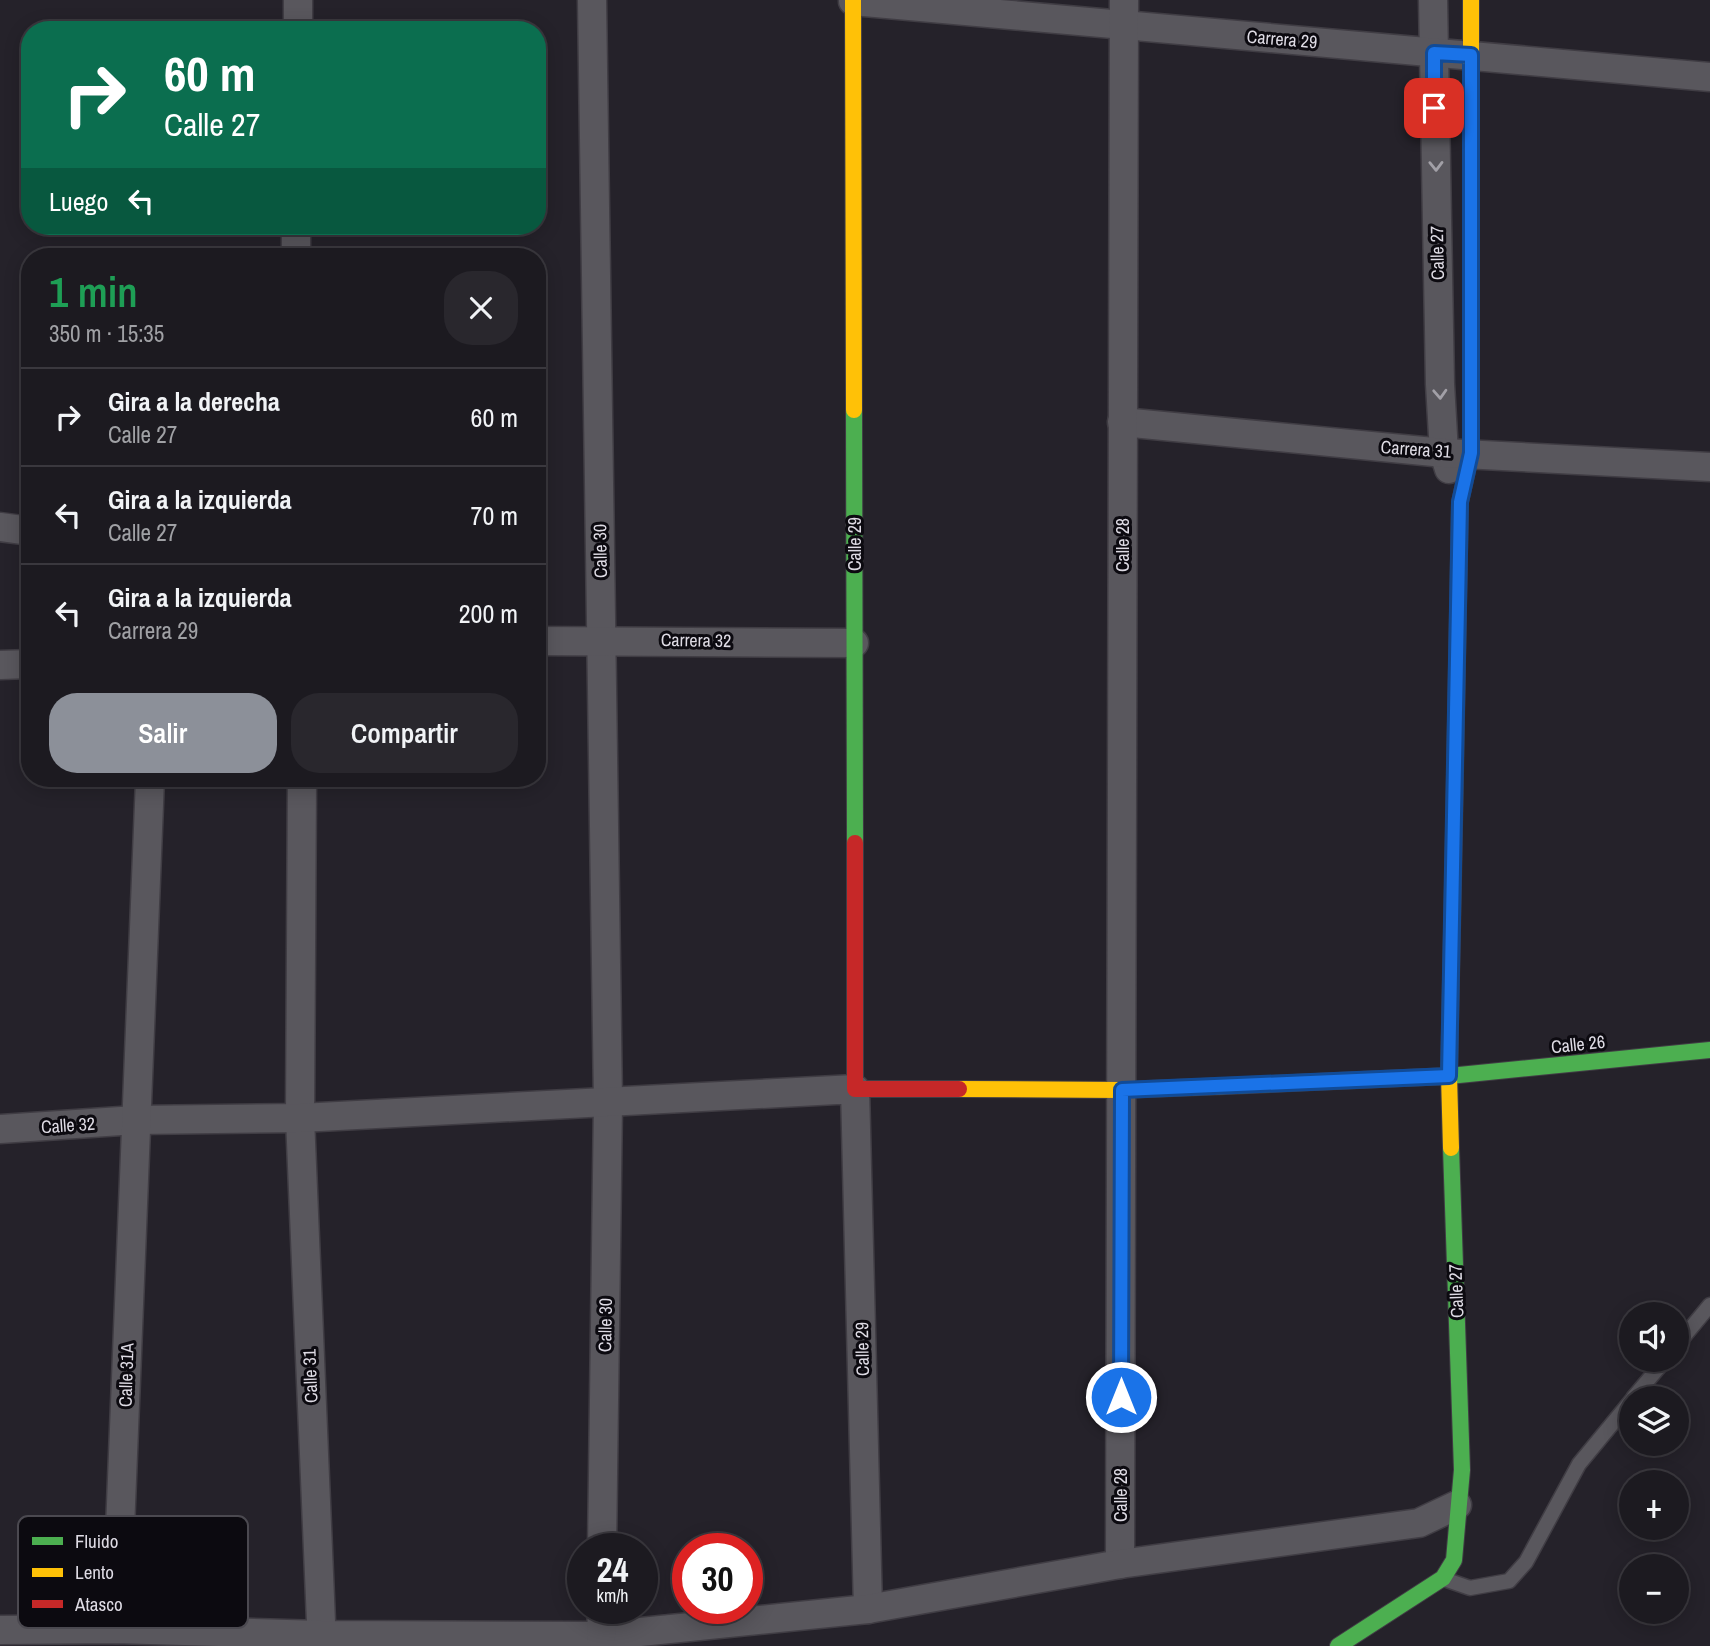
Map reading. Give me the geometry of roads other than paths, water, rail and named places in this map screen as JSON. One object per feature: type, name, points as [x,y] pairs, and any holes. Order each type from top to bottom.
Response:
[{"type":"street","points":[[298,0],[298,21]]},
{"type":"street","name":"Calle 30","points":[[592,0],[608,1102],[603,1533]]},
{"type":"street","name":"Calle 27","points":[[1433,0],[1460,502],[1449,1076],[1462,1471],[1454,1560],[1443,1578]]},
{"type":"street","name":"Calle 27","points":[[1457,453],[1471,0]]},
{"type":"street","name":"Carrera 29","points":[[853,1],[1124,13],[1434,53],[1710,77]]},
{"type":"street","name":"Calle 29","points":[[853,1],[856,1089],[868,1609]]},
{"type":"street","name":"Calle 28","points":[[1120,1564],[1124,13]]},
{"type":"street","name":"Carrera 31","points":[[1122,422],[1457,453],[1710,467]]},
{"type":"street","points":[[0,527],[21,530]]},
{"type":"street","name":"Carrera 32","points":[[546,641],[601,639],[855,643]]},
{"type":"street","points":[[0,665],[21,664]]},
{"type":"street","name":"Calle 31A","points":[[120,1516],[150,787]]},
{"type":"street","name":"Calle 31","points":[[302,787],[300,1118],[321,1640]]},
{"type":"street","name":"Calle 26","points":[[1449,1076],[1710,1050]]},
{"type":"street","points":[[136,1120],[300,1118],[856,1089],[1122,1090],[1449,1076]]},
{"type":"street","name":"Calle 32","points":[[0,1129],[136,1120]]},
{"type":"street","points":[[0,1630],[116,1629],[321,1640],[491,1640],[601,1636],[868,1609],[1120,1564],[1419,1522],[1457,1505]]},
{"type":"street","points":[[1338,1646],[1443,1578]]},
{"type":"street","points":[[601,1624],[601,1636]]},
{"type":"lane","points":[[1689,1330],[1710,1305]]},
{"type":"lane","points":[[1644,1386],[1655,1372]]},
{"type":"lane","points":[[1443,1578],[1470,1588],[1509,1581],[1525,1562],[1579,1464],[1619,1416]]}]
